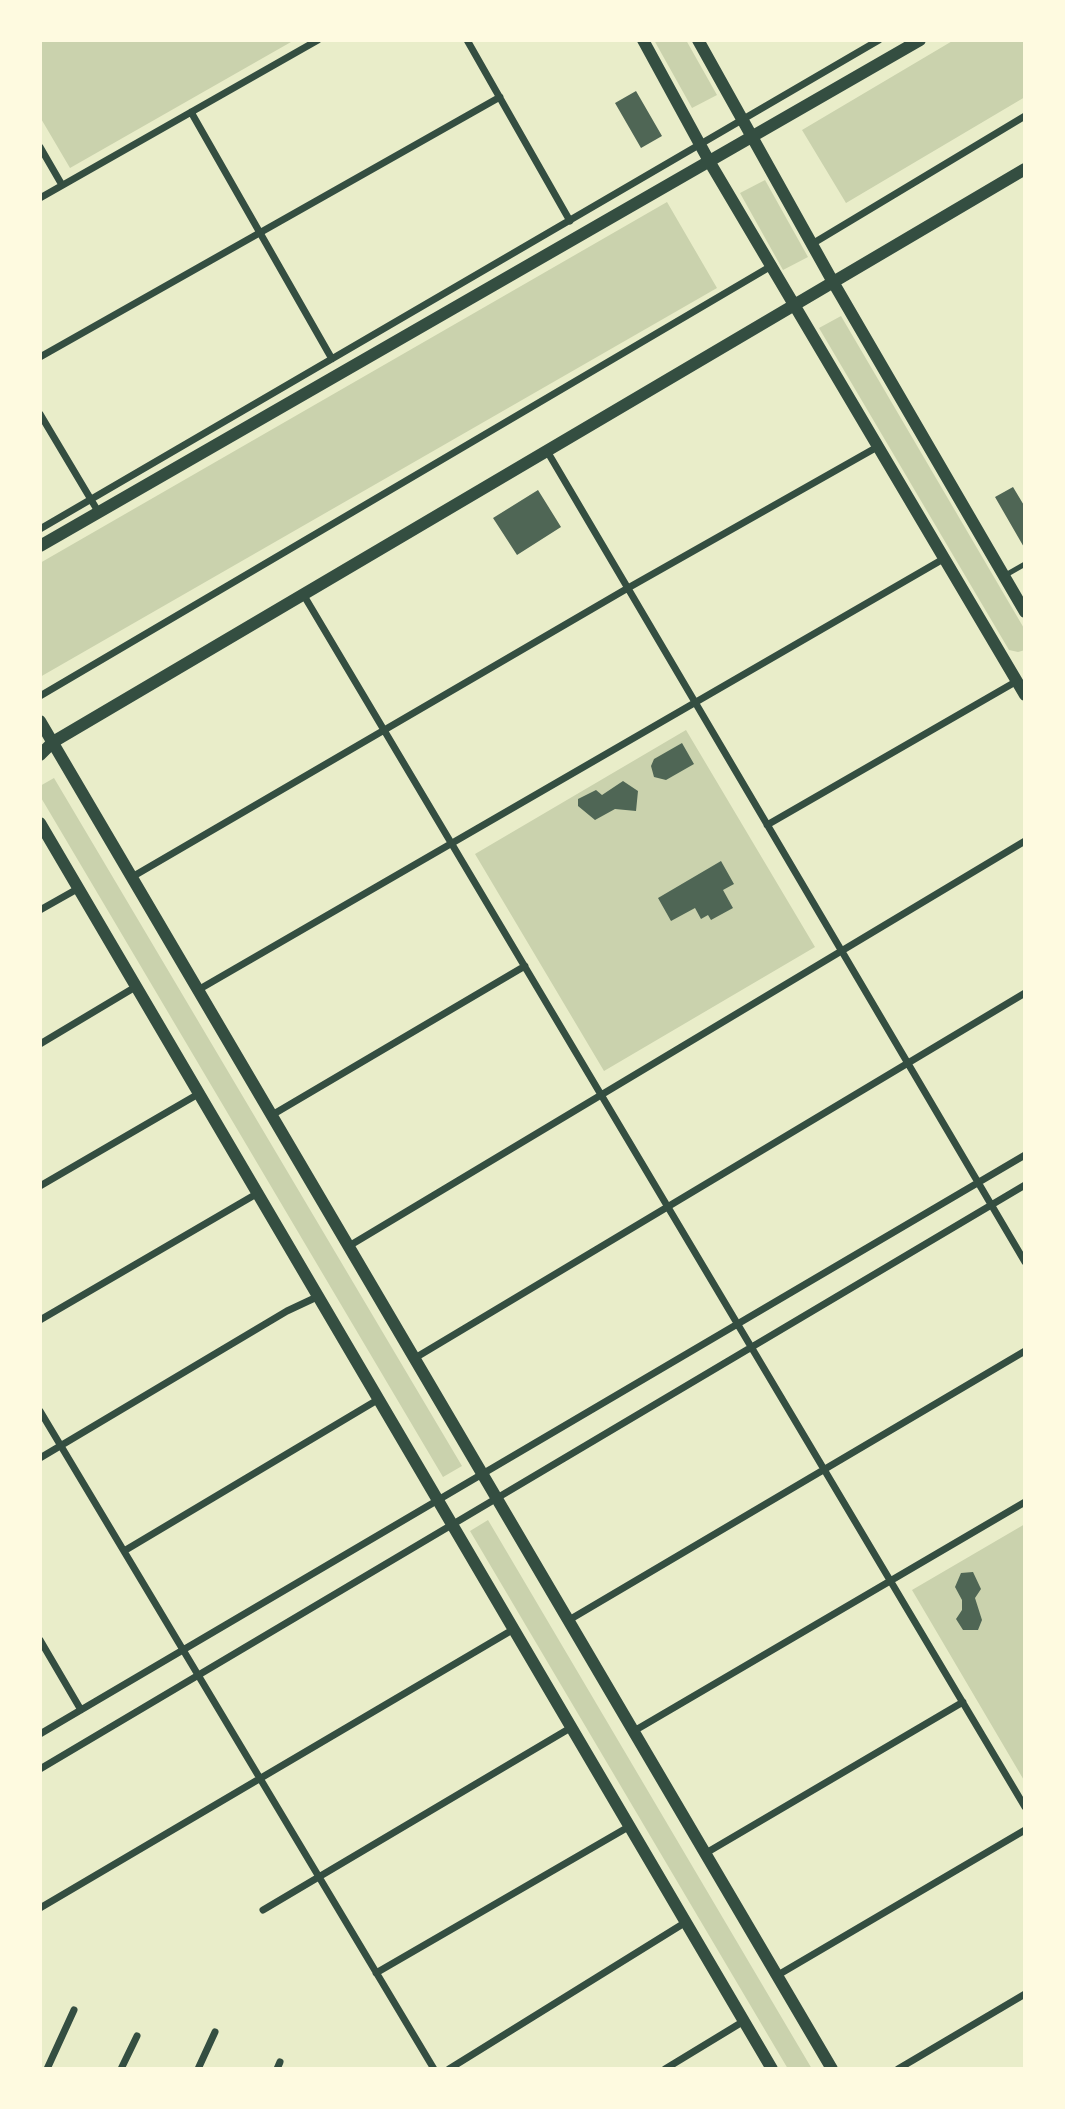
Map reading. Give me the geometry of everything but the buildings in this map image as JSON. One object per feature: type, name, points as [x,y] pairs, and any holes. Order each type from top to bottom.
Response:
[{"type":"street","points":[[40,198],[307,43],[318,40]]},
{"type":"street","points":[[467,40],[570,220]]},
{"type":"street","points":[[643,40],[709,161],[1025,695]]},
{"type":"street","points":[[698,40],[833,282],[1025,612]]},
{"type":"street","points":[[40,529],[878,40]]},
{"type":"street","points":[[40,546],[920,40]]},
{"type":"street","points":[[40,357],[500,97]]},
{"type":"street","points":[[191,112],[332,359]]},
{"type":"street","points":[[812,244],[1025,116]]},
{"type":"street","points":[[40,147],[62,185]]},
{"type":"street","points":[[40,755],[52,742],[1025,169]]},
{"type":"street","points":[[40,696],[772,265]]},
{"type":"street","points":[[40,414],[99,513]]},
{"type":"street","points":[[132,877],[628,588],[879,446]]},
{"type":"street","points":[[547,451],[1025,1262]]},
{"type":"street","points":[[198,990],[945,558]]},
{"type":"street","points":[[303,594],[1025,1807]]},
{"type":"street","points":[[767,825],[1017,681]]},
{"type":"street","points":[[40,721],[832,2069]]},
{"type":"street","points":[[40,823],[772,2069]]},
{"type":"street","points":[[349,1246],[1025,841]]},
{"type":"street","points":[[40,910],[79,888]]},
{"type":"street","points":[[272,1115],[525,967]]},
{"type":"street","points":[[40,1045],[137,986]]},
{"type":"street","points":[[415,1358],[1025,993]]},
{"type":"street","points":[[40,1186],[200,1093]]},
{"type":"street","points":[[40,1734],[1025,1155]]},
{"type":"street","points":[[40,1769],[454,1526],[1025,1185]]},
{"type":"street","points":[[40,1320],[258,1193]]},
{"type":"street","points":[[40,1458],[287,1311],[318,1296]]},
{"type":"street","points":[[569,1620],[1025,1351]]},
{"type":"street","points":[[124,1550],[379,1399]]},
{"type":"street","points":[[40,1411],[434,2069]]},
{"type":"street","points":[[634,1731],[1025,1502]]},
{"type":"street","points":[[40,1908],[514,1629]]},
{"type":"street","points":[[40,1640],[81,1710]]},
{"type":"street","points":[[706,1853],[963,1702]]},
{"type":"street","points":[[263,1910],[572,1727]]},
{"type":"street","points":[[376,1973],[630,1826]]},
{"type":"street","points":[[778,1975],[1025,1830]]},
{"type":"street","points":[[449,2069],[686,1922]]},
{"type":"street","points":[[898,2069],[1025,1994]]},
{"type":"street","points":[[47,2069],[74,2010]]},
{"type":"street","points":[[665,2069],[744,2021]]},
{"type":"street","points":[[198,2069],[215,2032]]},
{"type":"street","points":[[121,2069],[137,2036]]},
{"type":"lane","points":[[1004,576],[1025,564]]},
{"type":"green space","points":[[40,40],[291,42],[70,168],[40,117]]},
{"type":"green space","points":[[654,40],[686,40],[717,95],[692,108]]},
{"type":"green space","points":[[954,40],[1025,40],[1025,97],[846,203],[802,130]]},
{"type":"green space","points":[[765,180],[808,257],[783,270],[740,193]]},
{"type":"green space","points":[[667,202],[717,288],[40,677],[40,563]]},
{"type":"green space","points":[[841,316],[1025,630],[1025,650],[1009,650],[819,328]]},
{"type":"green space","points":[[686,730],[815,947],[604,1071],[475,854]]},
{"type":"green space","points":[[54,778],[462,1466],[443,1477],[40,796],[40,786]]},
{"type":"green space","points":[[488,1520],[812,2069],[788,2069],[470,1531]]},
{"type":"green space","points":[[1025,1524],[1025,1782],[912,1590]]}]
